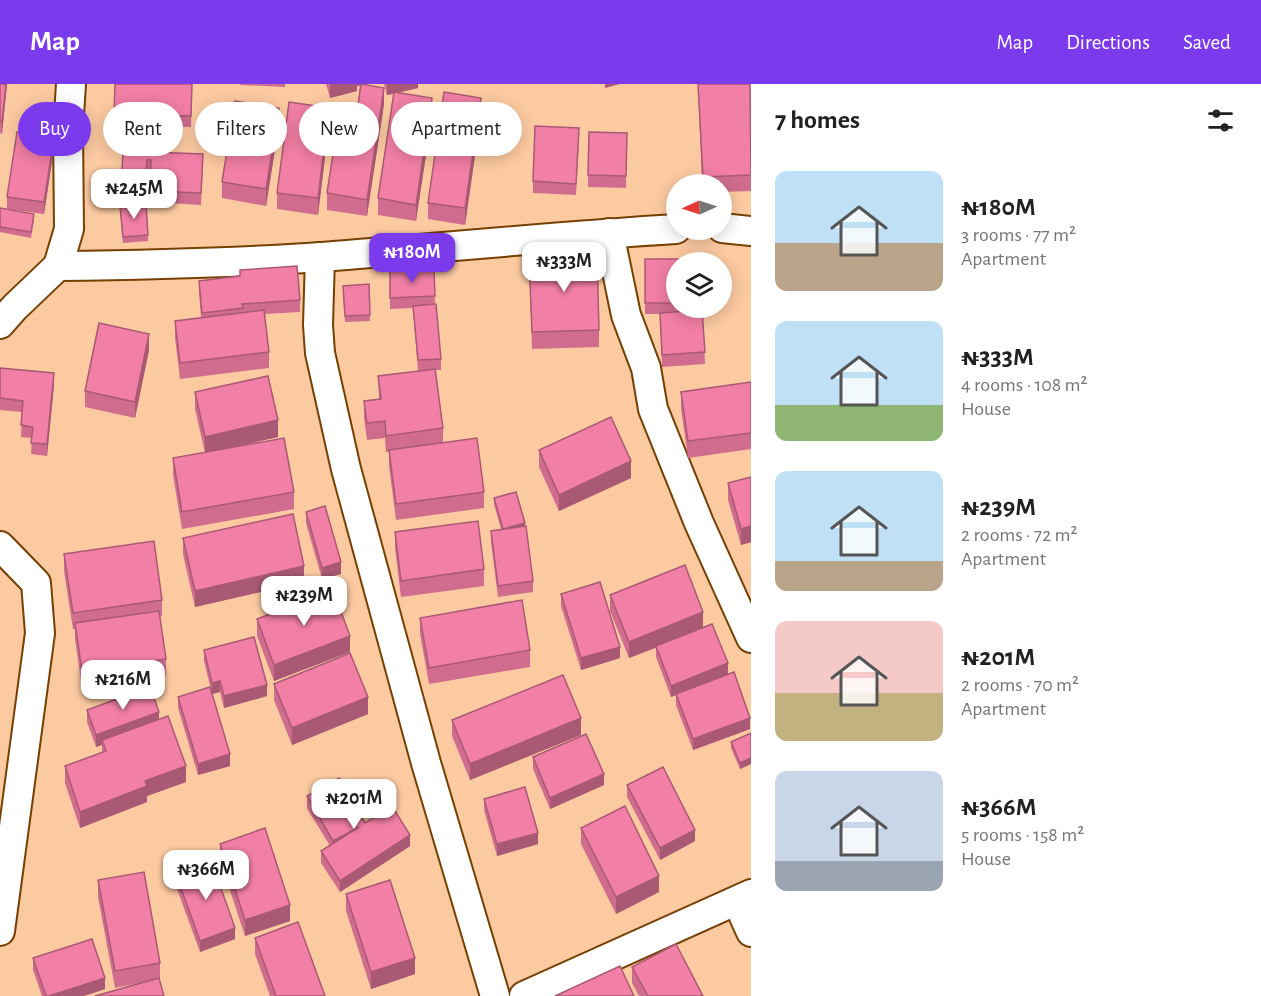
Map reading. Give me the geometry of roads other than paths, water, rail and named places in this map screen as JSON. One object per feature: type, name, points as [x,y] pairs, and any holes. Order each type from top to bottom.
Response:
[{"type":"street","points":[[0,324],[58,266],[69,229],[68,131],[71,84]]},
{"type":"street","points":[[732,229],[751,231]]},
{"type":"street","points":[[58,266],[153,265],[320,257],[666,230]]},
{"type":"street","points":[[609,233],[626,315],[646,368],[653,409],[699,523],[751,638]]},
{"type":"street","points":[[320,257],[318,325],[320,352],[346,469],[426,763],[495,996]]},
{"type":"street","points":[[0,546],[36,583],[40,633],[0,931]]},
{"type":"street","points":[[524,996],[744,898],[751,932]]}]
